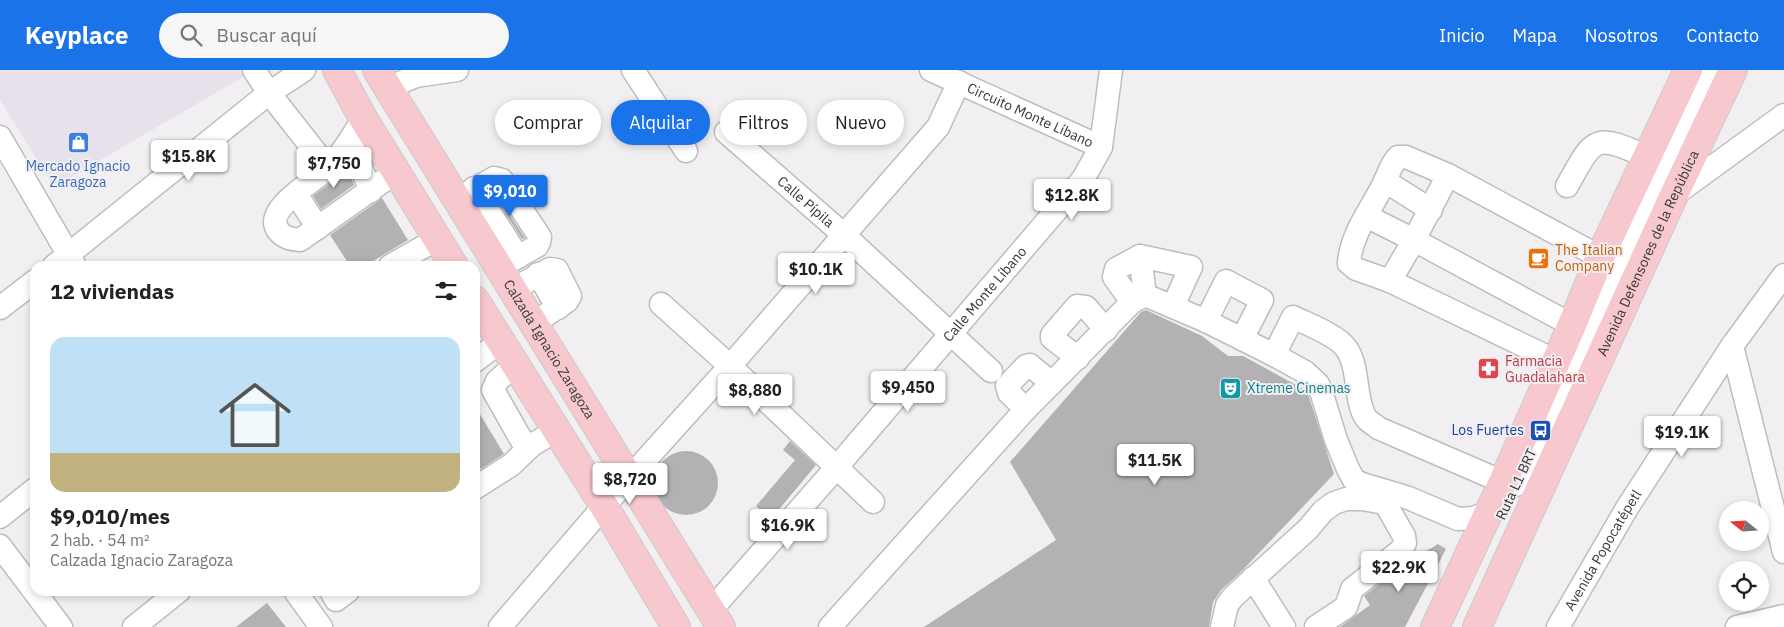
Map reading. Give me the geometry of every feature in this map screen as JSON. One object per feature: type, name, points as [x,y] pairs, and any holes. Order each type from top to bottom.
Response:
[{"type":"main road","points":[[337,70],[356,130],[396,172],[446,258]]},
{"type":"main road","points":[[1435,627],[1503,482],[1600,257],[1688,70]]},
{"type":"main road","name":"Avenida Defensores de la República","points":[[1477,627],[1733,70]]},
{"type":"main road","name":"Calzada Ignacio Zaragoza","points":[[382,79],[465,193],[510,271],[534,323],[716,618]]},
{"type":"main road","points":[[480,308],[604,506],[676,627]]},
{"type":"street","points":[[254,70],[269,93],[328,168]]},
{"type":"street","points":[[67,261],[269,93],[304,70]]},
{"type":"street","points":[[382,79],[456,70]]},
{"type":"street","points":[[633,70],[686,151]]},
{"type":"street","name":"Circuito Monte Líbano","points":[[930,70],[1102,147]]},
{"type":"street","name":"Ruta L1 BRT","points":[[1449,627],[1711,70]]},
{"type":"street","name":"Ruta L1 BRT","points":[[1462,627],[1724,70]]},
{"type":"street","name":"Calle Monte Líbano","points":[[716,618],[836,468],[1083,179],[1102,147],[1109,71]]},
{"type":"street","points":[[500,627],[604,506],[730,366],[938,128],[959,82]]},
{"type":"street","points":[[1674,195],[1784,115]]},
{"type":"street","points":[[356,130],[328,168],[282,205],[276,216],[276,227],[281,235],[290,239],[300,240],[396,172]]},
{"type":"street","points":[[356,130],[371,191]]},
{"type":"street","points":[[0,137],[64,261]]},
{"type":"street","points":[[1567,186],[1588,150],[1596,143],[1606,142],[1647,157]]},
{"type":"street","name":"Calle Pípila","points":[[741,145],[844,235],[991,371]]},
{"type":"street","points":[[1556,361],[1390,281],[1356,269],[1349,263],[1350,253],[1393,162],[1398,157],[1406,157],[1448,175],[1600,257]]},
{"type":"street","points":[[1390,281],[1448,175]]},
{"type":"street","points":[[465,193],[494,178],[502,180],[540,237],[540,242],[537,246],[510,271]]},
{"type":"street","points":[[1385,181],[1430,210]]},
{"type":"street","points":[[296,194],[318,228]]},
{"type":"street","points":[[1366,216],[1572,325]]},
{"type":"street","points":[[830,627],[1026,409],[1139,299],[1140,256],[1191,268],[1173,306]]},
{"type":"street","points":[[425,261],[446,258]]},
{"type":"street","points":[[510,271],[538,274],[558,308],[534,323]]},
{"type":"street","name":"Avenida Popocatépetl","points":[[1558,627],[1627,508],[1732,346],[1784,275]]},
{"type":"street","points":[[1206,321],[1226,281],[1262,300],[1242,338]]},
{"type":"street","points":[[0,308],[30,285]]},
{"type":"street","points":[[1139,299],[1173,306],[1242,338],[1305,372],[1318,384],[1336,440],[1354,480],[1406,497],[1458,519],[1473,518],[1488,513]]},
{"type":"street","points":[[661,304],[730,366],[873,502]]},
{"type":"street","points":[[1078,358],[1052,338],[1052,335],[1078,306],[1086,307],[1106,330]]},
{"type":"street","points":[[1274,354],[1293,317],[1334,338],[1346,347],[1352,359],[1362,409],[1367,419],[1378,428],[1503,482]]},
{"type":"street","points":[[480,357],[501,342]]},
{"type":"street","points":[[1732,346],[1784,552]]},
{"type":"street","points":[[515,365],[497,381],[493,390],[522,441],[532,445]]},
{"type":"street","points":[[1026,409],[1009,393],[1007,386],[1026,366],[1032,366],[1052,382]]},
{"type":"street","points":[[480,485],[511,465],[532,445],[556,430]]},
{"type":"street","points":[[0,517],[30,493]]},
{"type":"street","points":[[1227,622],[1227,605],[1233,597],[1308,529],[1323,511],[1334,503],[1346,498],[1362,499],[1404,508],[1475,543]]},
{"type":"street","points":[[1316,627],[1346,608],[1352,589],[1402,550],[1405,543],[1404,536],[1385,503]]},
{"type":"street","points":[[0,546],[30,586]]},
{"type":"street","points":[[1253,578],[1284,627]]},
{"type":"street","points":[[37,596],[60,627]]},
{"type":"street","points":[[134,627],[173,596]]},
{"type":"street","points":[[299,596],[322,627]]},
{"type":"street","points":[[1737,627],[1784,616]]},
{"type":"shaded area","name":"Mercado Ignacio Zaragoza","points":[[0,70],[255,70],[54,187],[0,100]]},
{"type":"building","points":[[347,167],[354,185],[321,209],[313,196],[337,178]]},
{"type":"building","points":[[495,193],[525,238],[522,239],[493,194]]},
{"type":"building","points":[[382,198],[408,240],[373,261],[347,261],[330,235]]},
{"type":"building","points":[[1146,310],[1202,336],[1228,356],[1243,356],[1307,391],[1334,474],[1239,574],[1222,589],[1213,602],[1209,627],[924,627],[1056,540],[1010,462],[1141,312]]},
{"type":"building","points":[[480,414],[504,454],[481,469],[480,468]]},
{"type":"building","points":[[790,441],[816,465],[771,519],[756,506],[795,460],[783,450]]},
{"type":"building","points":[[686,451],[698,453],[709,460],[716,471],[718,483],[716,495],[709,506],[698,513],[686,515],[674,513],[663,506],[656,495],[654,483],[656,471],[663,460],[674,453]]},
{"type":"building","points":[[1438,544],[1446,549],[1405,627],[1340,627],[1370,605],[1364,596],[1402,566]]},
{"type":"building","points":[[267,603],[286,627],[236,627]]},
{"type":"place","name":"Mercado Ignacio Zaragoza","points":[[78,143]]},
{"type":"place","name":"The Italian Company","points":[[1539,258]]},
{"type":"place","name":"Farmacia Guadalahara","points":[[1489,369]]},
{"type":"place","name":"Xtreme Cinemas","points":[[1231,388]]},
{"type":"place","name":"Los Fuertes","points":[[1540,430]]}]
